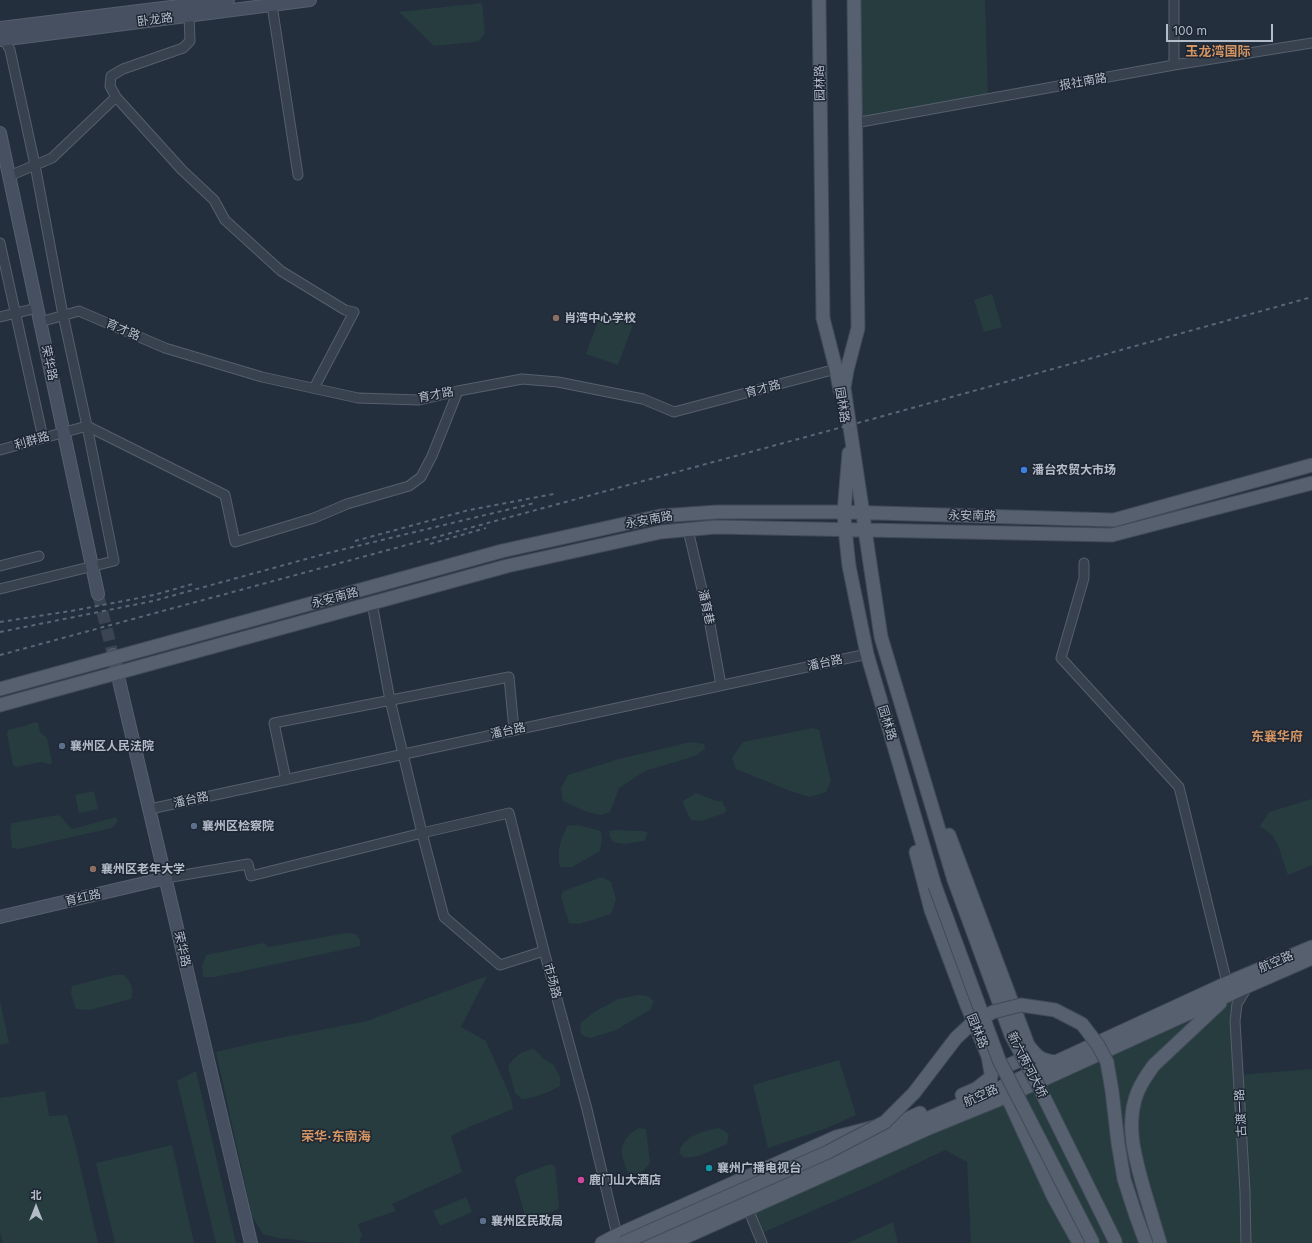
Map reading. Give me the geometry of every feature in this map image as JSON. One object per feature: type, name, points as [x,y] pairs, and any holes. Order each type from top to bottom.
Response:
[{"type":"main road","name":"卧龙路","points":[[1,36],[228,0]]},
{"type":"main road","name":"卧龙路","points":[[1,36],[189,16],[310,0]]},
{"type":"main road","name":"园林路","points":[[820,0],[823,318],[836,369],[849,453],[844,512],[849,566],[867,654],[935,886]]},
{"type":"main road","name":"园林路","points":[[854,0],[858,328],[844,388],[881,637],[954,880]]},
{"type":"main road","name":"荣华路","points":[[0,133],[98,594]]},
{"type":"main road","name":"永安南路","points":[[0,690],[114,657],[502,551],[660,516],[717,512],[844,512],[863,514],[1114,520],[1312,466]]},
{"type":"main road","name":"永安南路","points":[[0,705],[514,564],[662,532],[716,527],[1112,535],[1312,483]]},
{"type":"main road","name":"荣华路","points":[[114,657],[251,1243]]},
{"type":"main road","name":"园林路","points":[[930,799],[938,808],[1029,1046],[1036,1056],[1044,1060],[1055,1062]]},
{"type":"main road","name":"园林路","points":[[911,803],[912,837],[932,910],[966,1003],[988,1056],[990,1071]]},
{"type":"main road","name":"育红路","points":[[0,917],[166,878]]},
{"type":"main road","name":"新六两河大桥","points":[[954,880],[1011,1034],[1038,1085],[1116,1243]]},
{"type":"main road","name":"新六两河大桥","points":[[935,886],[999,1060],[1093,1243]]},
{"type":"main road","name":"航空路","points":[[672,1243],[930,1128],[1007,1096],[1312,947]]},
{"type":"main road","name":"航空路","points":[[649,1243],[1055,1062],[1229,988],[1248,986],[1312,958]]},
{"type":"main road","points":[[1160,1243],[1135,1156],[1132,1127],[1133,1108],[1137,1092],[1154,1065],[1229,988]]},
{"type":"main road","points":[[602,1243],[620,1239],[828,1152],[885,1122],[914,1093],[956,1038],[971,1024],[993,1012],[1021,1005],[1055,1010],[1082,1024],[1098,1045],[1108,1062],[1124,1179],[1146,1243]]},
{"type":"main road","points":[[620,1239],[836,1137],[909,1118],[976,1089],[990,1071],[1000,1069],[1026,1057],[1029,1053],[1029,1046]]},
{"type":"main road","points":[[981,1096],[989,1088],[990,1071]]},
{"type":"main road","points":[[1007,1096],[1053,1196],[1079,1243]]},
{"type":"street","points":[[1174,0],[1174,65]]},
{"type":"street","points":[[272,5],[298,175]]},
{"type":"street","points":[[189,16],[190,41],[183,48],[123,69],[111,76],[110,86],[116,97],[182,170],[214,200],[225,220],[281,271],[345,310],[354,312],[314,388]]},
{"type":"street","points":[[0,589],[114,561],[63,316],[35,165],[10,50],[1,36]]},
{"type":"street","name":"报社南路","points":[[855,123],[1174,65],[1312,43]]},
{"type":"street","points":[[9,176],[52,158],[116,97]]},
{"type":"street","points":[[0,243],[43,438]]},
{"type":"street","points":[[0,317],[37,308]]},
{"type":"street","name":"育才路","points":[[40,322],[79,311],[165,348],[262,377],[358,398],[419,400],[522,379],[558,382],[644,399],[674,412],[836,369]]},
{"type":"street","points":[[87,426],[226,495],[235,542],[314,518],[347,504],[409,486],[415,482],[422,477],[432,456],[458,391]]},
{"type":"street","name":"利群路","points":[[3,447],[87,426]]},
{"type":"street","name":"潘育巷","points":[[688,530],[709,619],[721,685]]},
{"type":"street","points":[[0,566],[38,556]]},
{"type":"street","points":[[1084,563],[1084,578],[1061,658],[1179,787],[1229,988]]},
{"type":"street","points":[[372,603],[390,700],[444,917],[500,965],[544,951]]},
{"type":"street","name":"潘台路","points":[[150,809],[867,654]]},
{"type":"street","points":[[286,780],[274,723],[509,677],[514,730]]},
{"type":"street","name":"市场路","points":[[422,833],[509,813],[620,1239]]},
{"type":"street","points":[[166,878],[248,864],[251,876],[422,833]]},
{"type":"street","name":"古渡一路","points":[[1246,1243],[1245,1192],[1236,1021],[1237,1004],[1248,986]]},
{"type":"street","points":[[748,1209],[762,1243]]},
{"type":"green space","points":[[854,0],[985,0],[988,99],[855,123]]},
{"type":"green space","points":[[482,3],[485,33],[479,41],[474,42],[434,46],[399,12]]},
{"type":"green space","points":[[992,294],[1002,327],[984,332],[974,300]]},
{"type":"green space","points":[[601,313],[633,325],[618,365],[586,354]]},
{"type":"green space","points":[[35,722],[38,723],[40,732],[47,738],[52,762],[50,764],[41,762],[17,767],[13,765],[7,734],[8,730]]},
{"type":"green space","points":[[813,728],[819,730],[831,781],[826,792],[810,797],[790,791],[736,769],[732,758],[743,742]]},
{"type":"green space","points":[[691,742],[704,744],[705,749],[695,756],[645,771],[619,788],[610,812],[601,815],[587,812],[563,801],[561,788],[568,775],[619,759]]},
{"type":"green space","points":[[94,791],[98,809],[79,813],[75,795]]},
{"type":"green space","points":[[696,793],[716,801],[722,801],[726,809],[725,813],[701,821],[691,820],[683,801]]},
{"type":"green space","points":[[1312,799],[1312,865],[1288,875],[1278,845],[1272,835],[1260,826],[1269,812]]},
{"type":"green space","points":[[58,815],[63,818],[73,829],[116,817],[118,821],[112,828],[19,849],[12,848],[10,828],[12,823]]},
{"type":"green space","points":[[578,825],[601,831],[602,839],[600,851],[572,867],[560,867],[560,846],[567,826]]},
{"type":"green space","points":[[610,831],[642,831],[648,833],[644,841],[624,844],[613,842],[609,835]]},
{"type":"green space","points":[[602,877],[611,882],[616,899],[611,914],[579,924],[569,923],[561,897],[563,891]]},
{"type":"green space","points":[[347,933],[356,934],[360,940],[360,946],[215,977],[203,977],[202,966],[206,955],[264,943],[268,947]]},
{"type":"green space","points":[[115,975],[125,975],[127,978],[132,989],[131,999],[89,1010],[76,1009],[71,994],[72,986]]},
{"type":"green space","points":[[487,976],[461,1027],[486,1041],[511,1098],[513,1109],[451,1136],[462,1172],[392,1204],[396,1211],[358,1224],[362,1235],[359,1243],[308,1242],[278,1238],[263,1234],[252,1216],[216,1052],[367,1021]]},
{"type":"green space","points":[[1248,986],[1237,1004],[1239,1075],[1312,1069],[1312,1243],[971,1243],[967,1162],[945,1150],[874,1184],[764,1232],[768,1243],[762,1243],[748,1209]]},
{"type":"green space","points":[[638,995],[648,996],[654,1001],[650,1010],[616,1030],[591,1038],[581,1035],[580,1023],[596,1011],[618,999]]},
{"type":"green space","points":[[0,1001],[9,1043],[0,1045]]},
{"type":"green space","points":[[534,1049],[545,1060],[554,1065],[560,1077],[560,1086],[537,1096],[522,1099],[515,1093],[508,1066],[519,1054]]},
{"type":"green space","points":[[839,1060],[856,1115],[827,1128],[768,1148],[753,1085]]},
{"type":"green space","points":[[196,1071],[236,1243],[216,1243],[177,1081]]},
{"type":"green space","points":[[45,1091],[49,1116],[67,1115],[98,1243],[3,1243],[0,1232],[0,1098]]},
{"type":"green space","points":[[639,1128],[646,1129],[650,1163],[641,1173],[628,1173],[623,1159],[622,1147],[627,1137]]},
{"type":"green space","points":[[719,1128],[729,1135],[727,1144],[699,1156],[684,1158],[679,1153],[681,1147],[695,1135],[707,1130]]},
{"type":"green space","points":[[172,1145],[194,1243],[115,1243],[96,1163]]},
{"type":"green space","points":[[550,1164],[555,1166],[559,1205],[558,1209],[529,1221],[526,1219],[515,1180],[518,1176]]},
{"type":"green space","points":[[466,1197],[472,1212],[440,1226],[433,1211]]},
{"type":"green space","points":[[893,1222],[897,1243],[848,1243]]},
{"type":"tunnel","points":[[98,594],[113,655]]},
{"type":"railway","points":[[0,655],[876,418],[1312,297]]},
{"type":"railway","points":[[355,541],[469,510],[554,494]]},
{"type":"railway","points":[[0,632],[153,601],[328,553],[535,503]]},
{"type":"railway","points":[[430,544],[486,528]]},
{"type":"railway","points":[[0,622],[77,610],[154,595],[196,583]]},
{"type":"place","name":"肖湾中心学校","points":[[556,318]]},
{"type":"place","name":"潘台农贸大市场","points":[[1024,470]]},
{"type":"place","name":"襄州区人民法院","points":[[62,746]]},
{"type":"place","name":"襄州区检察院","points":[[194,826]]},
{"type":"place","name":"襄州区老年大学","points":[[93,869]]},
{"type":"place","name":"襄州广播电视台","points":[[709,1168]]},
{"type":"place","name":"鹿门山大酒店","points":[[581,1180]]},
{"type":"place","name":"襄州区民政局","points":[[483,1221]]},
{"type":"district","name":"玉龙湾国际","points":[[1218,52]]},
{"type":"district","name":"东襄华府","points":[[1277,737]]},
{"type":"district","name":"荣华·东南海","points":[[336,1137]]}]
